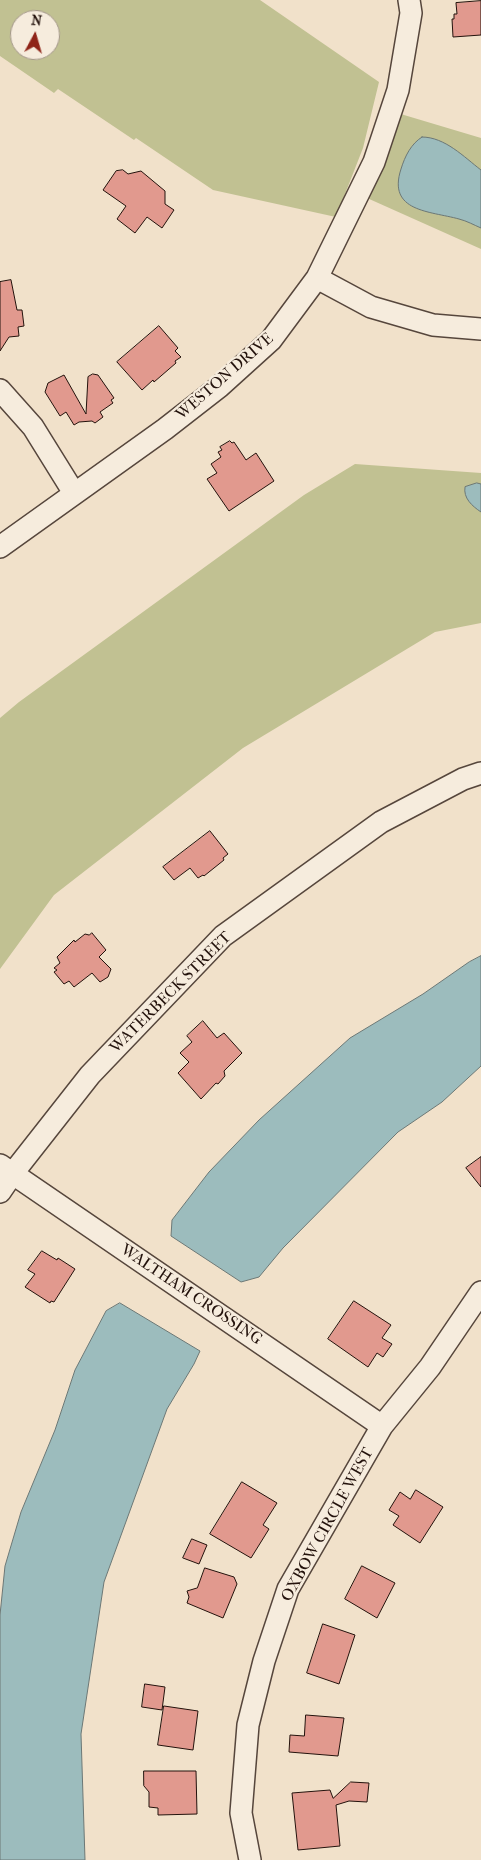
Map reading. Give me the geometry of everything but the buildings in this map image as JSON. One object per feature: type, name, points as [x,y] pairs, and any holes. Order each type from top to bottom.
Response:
[{"type":"street","name":"WESTON DRIVE","points":[[0,547],[74,493],[166,430],[219,387],[271,340],[317,278],[374,162],[398,90],[411,14],[409,0]]},
{"type":"street","points":[[317,278],[371,307],[433,325],[481,329]]},
{"type":"street","points":[[0,390],[33,427],[74,493]]},
{"type":"street","name":"WATERBECK STREET","points":[[0,1192],[6,1169],[90,1075],[223,936],[381,822],[463,780],[481,773]]},
{"type":"street","name":"WALTHAM CROSSING","points":[[6,1169],[382,1426]]},
{"type":"street","name":"OXBOW CIRCLE WEST","points":[[250,1860],[242,1812],[248,1725],[264,1661],[288,1589],[382,1426],[430,1367],[481,1292]]},
{"type":"green space","points":[[0,0],[260,0],[379,82],[363,148],[336,217],[213,190],[136,138],[134,140],[58,89],[54,93],[0,56]]},
{"type":"green space","points":[[394,112],[481,138],[481,249],[367,198]]},
{"type":"green space","points":[[355,464],[481,473],[481,623],[435,632],[243,748],[54,895],[0,969],[0,718],[19,702],[304,495]]},
{"type":"water","points":[[422,137],[439,140],[481,170],[481,228],[462,220],[414,207],[406,202],[400,194],[398,183],[401,169],[412,147]]},
{"type":"water","points":[[477,483],[481,484],[481,512],[474,507],[465,495],[465,487]]},
{"type":"water","points":[[481,956],[481,1066],[442,1102],[398,1132],[283,1248],[259,1277],[241,1282],[171,1236],[172,1220],[209,1172],[259,1120],[350,1038]]},
{"type":"water","points":[[120,1303],[200,1351],[167,1409],[104,1582],[81,1734],[85,1860],[0,1860],[0,1615],[5,1566],[21,1512],[55,1430],[75,1370],[106,1311]]}]
